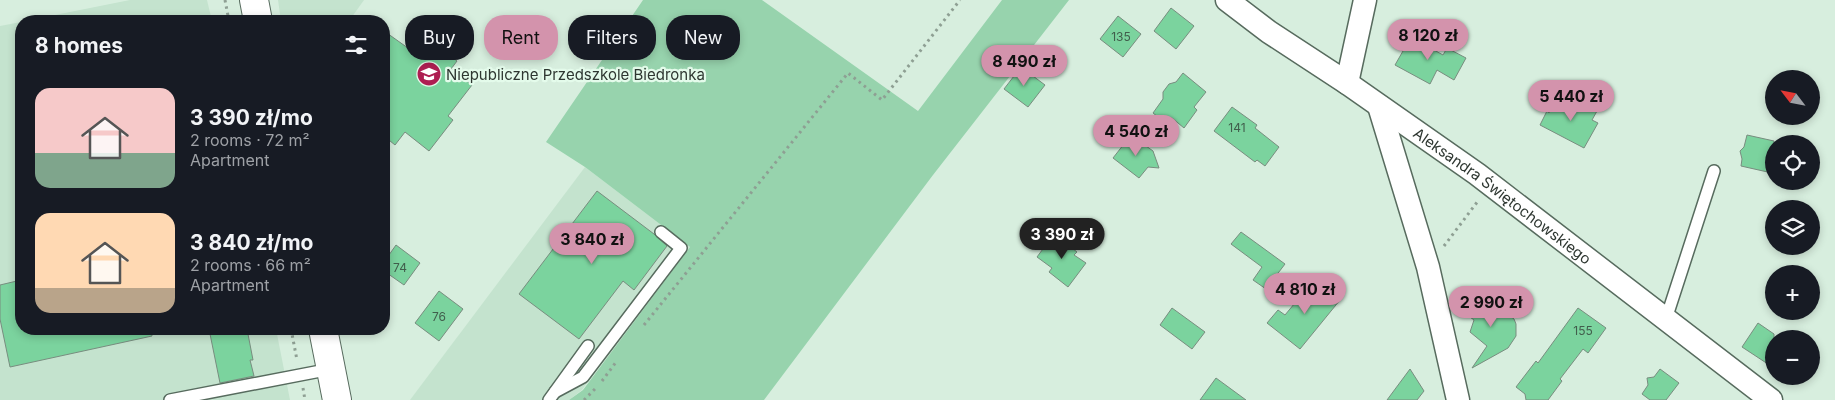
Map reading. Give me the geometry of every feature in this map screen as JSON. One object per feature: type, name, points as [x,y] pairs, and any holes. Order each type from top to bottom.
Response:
[{"type":"street","points":[[254,0],[257,15]]},
{"type":"street","name":"Aleksandra Świętochowskiego","points":[[1227,0],[1269,32],[1347,83],[1490,185],[1771,400]]},
{"type":"street","points":[[1347,83],[1364,0]]},
{"type":"street","points":[[1379,106],[1428,267],[1458,400]]},
{"type":"street","points":[[324,335],[337,400]]},
{"type":"lane","points":[[1666,319],[1714,171]]},
{"type":"lane","points":[[552,396],[583,377],[682,248],[660,232]]},
{"type":"lane","points":[[552,396],[588,346]]},
{"type":"lane","points":[[170,400],[331,369]]},
{"type":"path","points":[[225,0],[228,15]]},
{"type":"path","points":[[640,331],[848,73],[882,100],[960,0]]},
{"type":"path","points":[[1428,267],[1490,185]]},
{"type":"shaded area","points":[[130,0],[207,0],[211,15],[55,15]]},
{"type":"shaded area","points":[[278,0],[364,0],[353,15],[280,15]]},
{"type":"shaded area","points":[[15,23],[15,335],[277,335],[290,400],[0,400],[0,26]]},
{"type":"shaded area","points":[[585,167],[690,247],[582,390],[569,400],[410,400]]},
{"type":"green space","points":[[643,0],[762,0],[918,111],[1002,0],[1069,0],[933,175],[764,400],[569,400],[583,390],[690,247],[585,167],[546,142],[602,60],[656,60],[656,15],[633,15]]},
{"type":"building","points":[[1171,8],[1194,26],[1176,49],[1154,31]]},
{"type":"building","points":[[1118,16],[1141,34],[1123,57],[1100,39]]},
{"type":"building","points":[[390,35],[405,46],[405,60],[456,60],[457,61],[451,69],[472,85],[448,116],[453,120],[429,151],[405,132],[395,145],[390,141]]},
{"type":"building","points":[[1407,35],[1443,55],[1447,48],[1466,58],[1454,80],[1437,70],[1430,84],[1395,65],[1403,51],[1400,49]]},
{"type":"building","points":[[1021,67],[1045,85],[1028,107],[1004,89]]},
{"type":"building","points":[[1183,73],[1206,92],[1194,107],[1197,110],[1184,128],[1172,118],[1162,120],[1153,113],[1163,99],[1163,92],[1169,84],[1176,82]]},
{"type":"building","points":[[1558,97],[1579,110],[1583,103],[1597,111],[1592,120],[1598,123],[1584,148],[1540,125],[1547,111],[1549,113]]},
{"type":"building","points":[[1232,107],[1257,125],[1255,128],[1279,147],[1265,166],[1257,160],[1255,162],[1214,131]]},
{"type":"building","points":[[1131,135],[1153,151],[1159,168],[1148,167],[1139,178],[1113,158]]},
{"type":"building","points":[[1747,135],[1765,139],[1765,171],[1741,166],[1740,151],[1744,147]]},
{"type":"building","points":[[597,191],[667,246],[634,290],[623,281],[579,339],[519,294]]},
{"type":"building","points":[[1241,232],[1285,264],[1266,289],[1253,280],[1262,267],[1231,244]]},
{"type":"building","points":[[1054,234],[1077,252],[1074,255],[1086,263],[1068,287],[1049,272],[1052,268],[1037,257]]},
{"type":"building","points":[[396,245],[420,263],[404,285],[390,275],[390,254]]},
{"type":"building","points":[[1314,280],[1340,300],[1300,349],[1267,323],[1278,310],[1285,315]]},
{"type":"building","points":[[15,281],[15,335],[152,336],[10,367],[0,319],[0,285]]},
{"type":"building","points":[[439,291],[463,309],[439,341],[415,323]]},
{"type":"building","points":[[1481,294],[1514,319],[1516,336],[1508,348],[1472,368],[1487,346],[1470,332],[1474,320],[1466,314]]},
{"type":"building","points":[[1172,308],[1205,332],[1192,349],[1160,325]]},
{"type":"building","points":[[1578,308],[1606,328],[1588,353],[1583,349],[1560,379],[1562,381],[1548,400],[1526,400],[1525,394],[1516,387],[1536,361],[1538,363]]},
{"type":"building","points":[[1758,323],[1768,330],[1765,330],[1765,362],[1742,347]]},
{"type":"building","points":[[210,335],[248,335],[253,360],[250,360],[254,376],[220,383]]},
{"type":"building","points":[[1410,369],[1424,391],[1417,400],[1387,400]]},
{"type":"building","points":[[1660,369],[1679,383],[1666,400],[1650,400],[1642,394],[1648,385],[1647,378],[1654,377]]},
{"type":"building","points":[[1216,378],[1246,400],[1200,400]]},
{"type":"place","name":"Niepubliczne Przedszkole Biedronka","points":[[429,74]]}]
